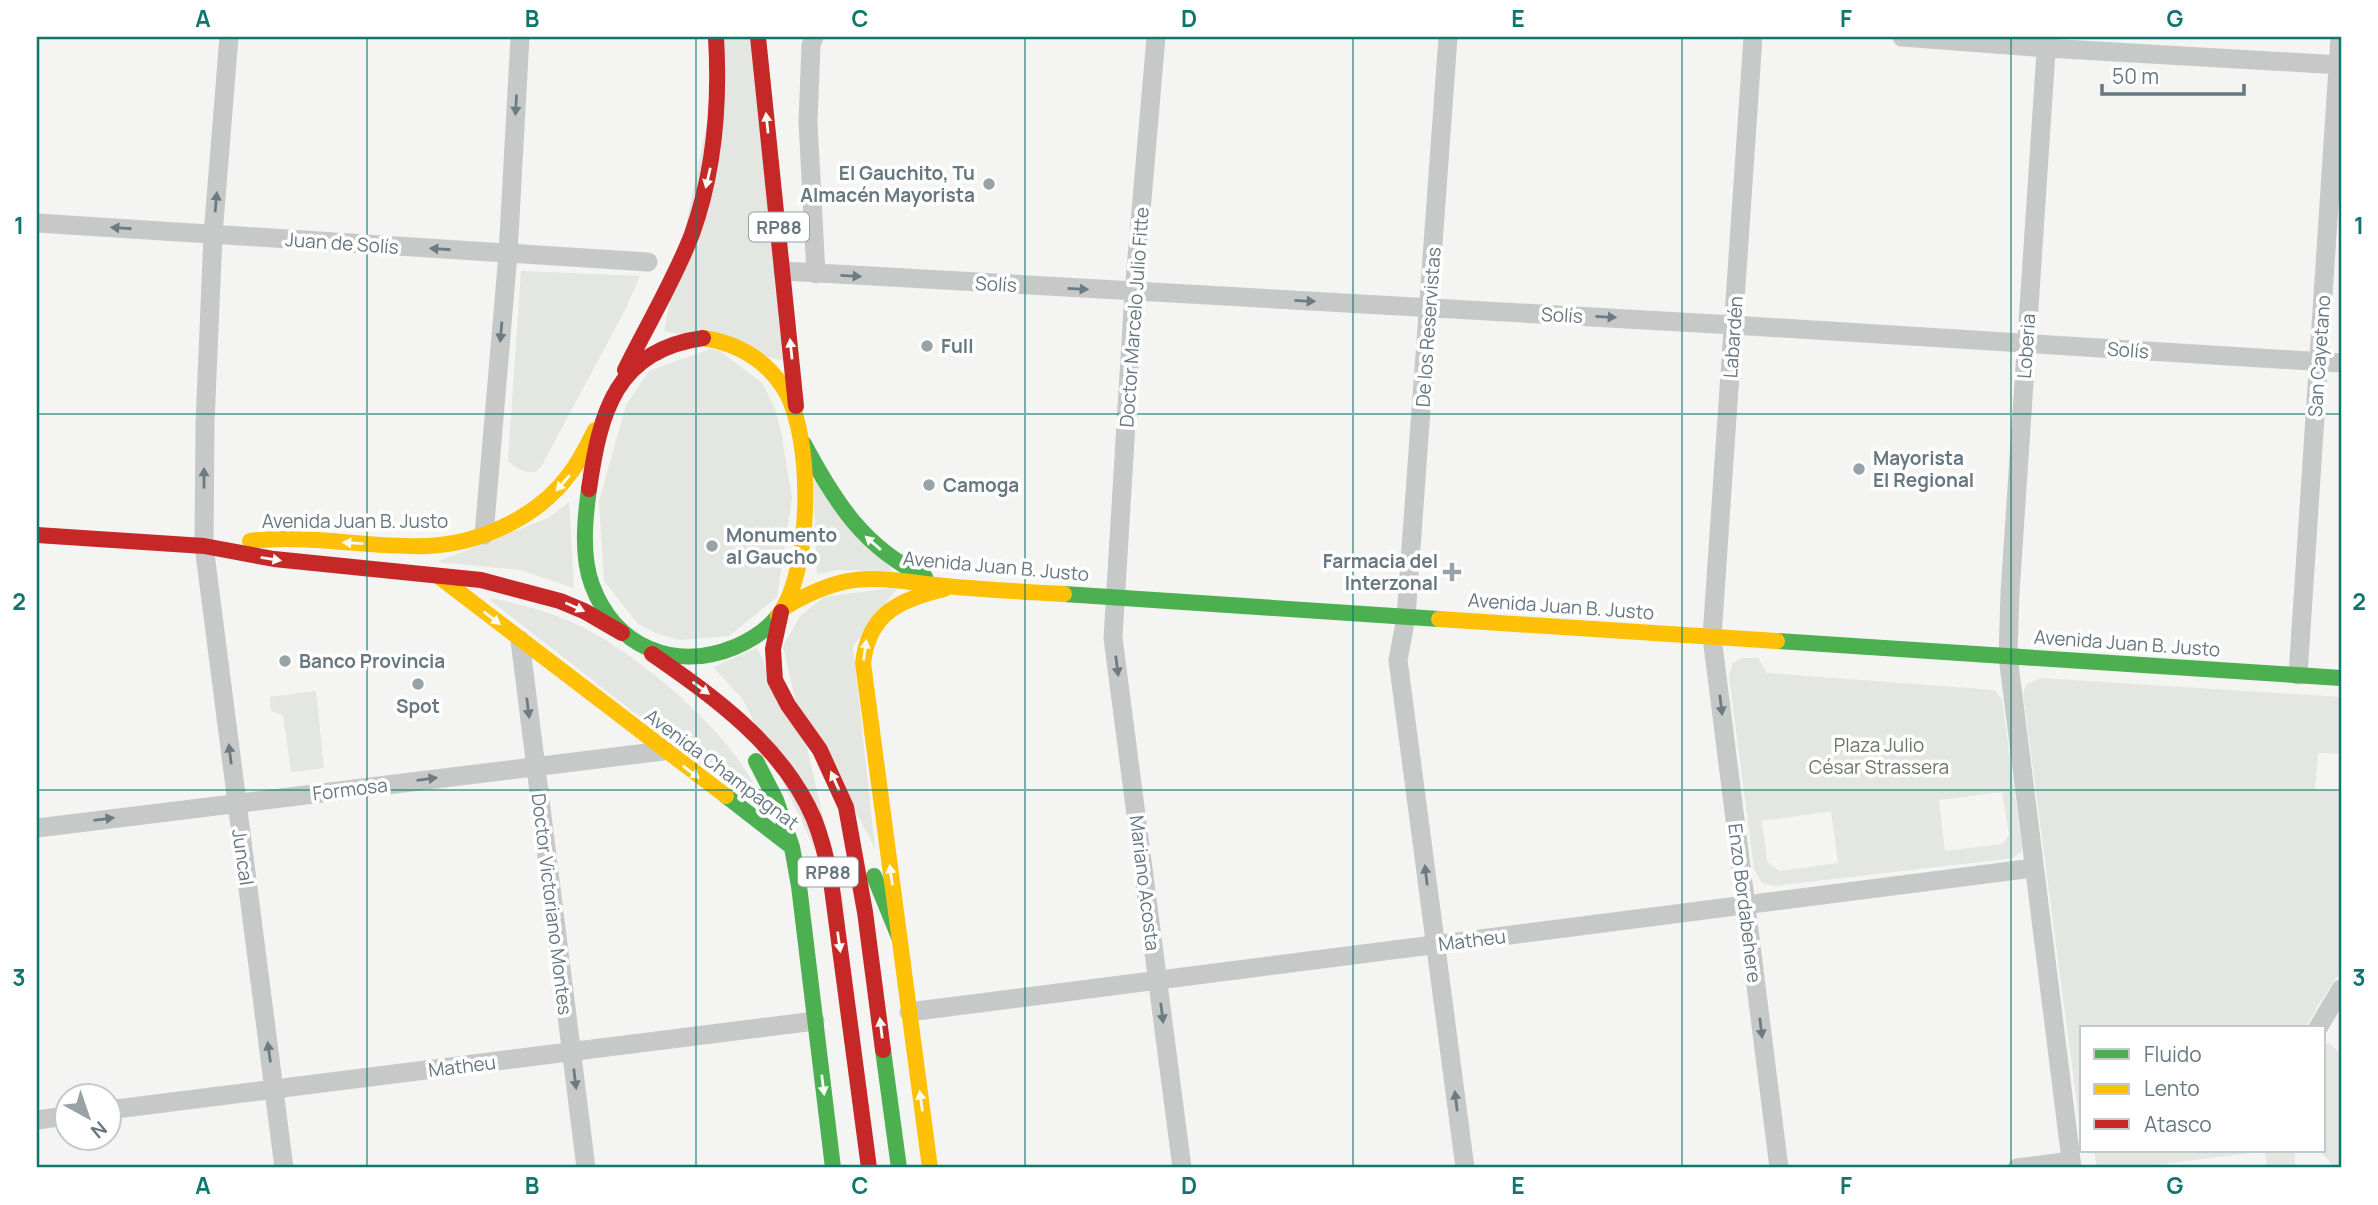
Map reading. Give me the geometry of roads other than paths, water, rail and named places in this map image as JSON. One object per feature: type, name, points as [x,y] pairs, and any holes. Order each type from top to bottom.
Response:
[{"type":"main road","name":"RP88","points":[[716,37],[718,108],[704,195],[690,238],[610,404],[587,497],[585,552],[593,589],[623,634],[645,649],[681,657],[716,653],[750,639],[771,625],[783,610]]},
{"type":"main road","name":"RP88","points":[[758,37],[800,436],[804,500],[803,546],[799,567],[783,610],[773,649],[775,680],[788,705],[820,750],[846,807],[865,912],[899,1168]]},
{"type":"main road","name":"RP88","points":[[619,384],[638,364],[660,349],[691,340],[719,339],[747,351],[763,363],[787,394],[797,417]]},
{"type":"main road","name":"Avenida Juan B. Justo","points":[[204,546],[276,538],[428,546],[447,545],[484,535],[523,516],[557,490],[581,457],[610,404]]},
{"type":"main road","points":[[800,436],[832,495],[858,529],[886,554],[916,573],[954,587]]},
{"type":"main road","name":"Avenida Juan B. Justo","points":[[37,535],[204,546],[274,559],[481,580],[538,593],[584,611],[623,634]]},
{"type":"main road","name":"Avenida Champagnat","points":[[438,576],[663,751],[792,847],[833,1168]]},
{"type":"main road","name":"Avenida Juan B. Justo","points":[[783,610],[816,588],[854,577],[893,578],[954,587],[2341,678]]},
{"type":"main road","points":[[930,1168],[863,650],[874,624],[885,613],[920,595],[954,587]]},
{"type":"main road","name":"Avenida Champagnat","points":[[645,649],[730,710],[762,742],[793,782],[812,814],[823,846],[835,914],[869,1168]]},
{"type":"main road","points":[[730,710],[776,800],[792,847]]},
{"type":"main road","points":[[846,807],[899,937]]},
{"type":"street","name":"Juncal","points":[[229,37],[213,235],[205,423],[204,546],[284,1168]]},
{"type":"street","points":[[484,535],[508,254],[520,37]]},
{"type":"street","points":[[814,37],[811,46],[808,122],[816,274]]},
{"type":"street","name":"Doctor Marcelo Julio Fitte","points":[[1116,598],[1134,292],[1156,37]]},
{"type":"street","name":"De los Reservistas","points":[[1448,37],[1406,617],[1398,660],[1465,1168]]},
{"type":"street","name":"Labardén","points":[[1713,637],[1753,37]]},
{"type":"street","points":[[1902,37],[2046,43],[2340,65]]},
{"type":"street","name":"San Cayetano","points":[[2298,675],[2340,37]]},
{"type":"street","name":"Loberia","points":[[2046,43],[2008,656],[2071,1165]]},
{"type":"street","name":"Juan de Solís","points":[[37,223],[648,262]]},
{"type":"street","name":"Solís","points":[[783,271],[1429,307],[2341,363]]},
{"type":"street","name":"Mariano Acosta","points":[[1116,598],[1113,638],[1182,1168]]},
{"type":"street","name":"Enzo Bordabehere","points":[[1713,637],[1779,1168]]},
{"type":"street","name":"Doctor Victoriano Montes","points":[[520,640],[586,1168]]},
{"type":"street","name":"Formosa","points":[[37,828],[663,751]]},
{"type":"street","name":"Matheu","points":[[909,1012],[2034,868]]},
{"type":"street","points":[[2319,1026],[2341,989]]},
{"type":"street","name":"Matheu","points":[[122,1108],[815,1021]]},
{"type":"street","points":[[2017,1168],[2071,1165]]},
{"type":"place","name":"El Gauchito, Tu Almacén Mayorista","points":[[989,184]]},
{"type":"place","name":"Full","points":[[927,346]]},
{"type":"place","name":"Mayorista El Regional","points":[[1859,469]]},
{"type":"place","name":"Camoga","points":[[929,485]]},
{"type":"place","name":"Monumento al Gaucho","points":[[712,546]]},
{"type":"place","name":"Farmacia del Interzonal","points":[[1452,572]]},
{"type":"place","name":"Banco Provincia","points":[[285,661]]},
{"type":"place","name":"Spot","points":[[418,684]]},
{"type":"park label","name":"Plaza Julio César Strassera","points":[[1879,756]]}]
